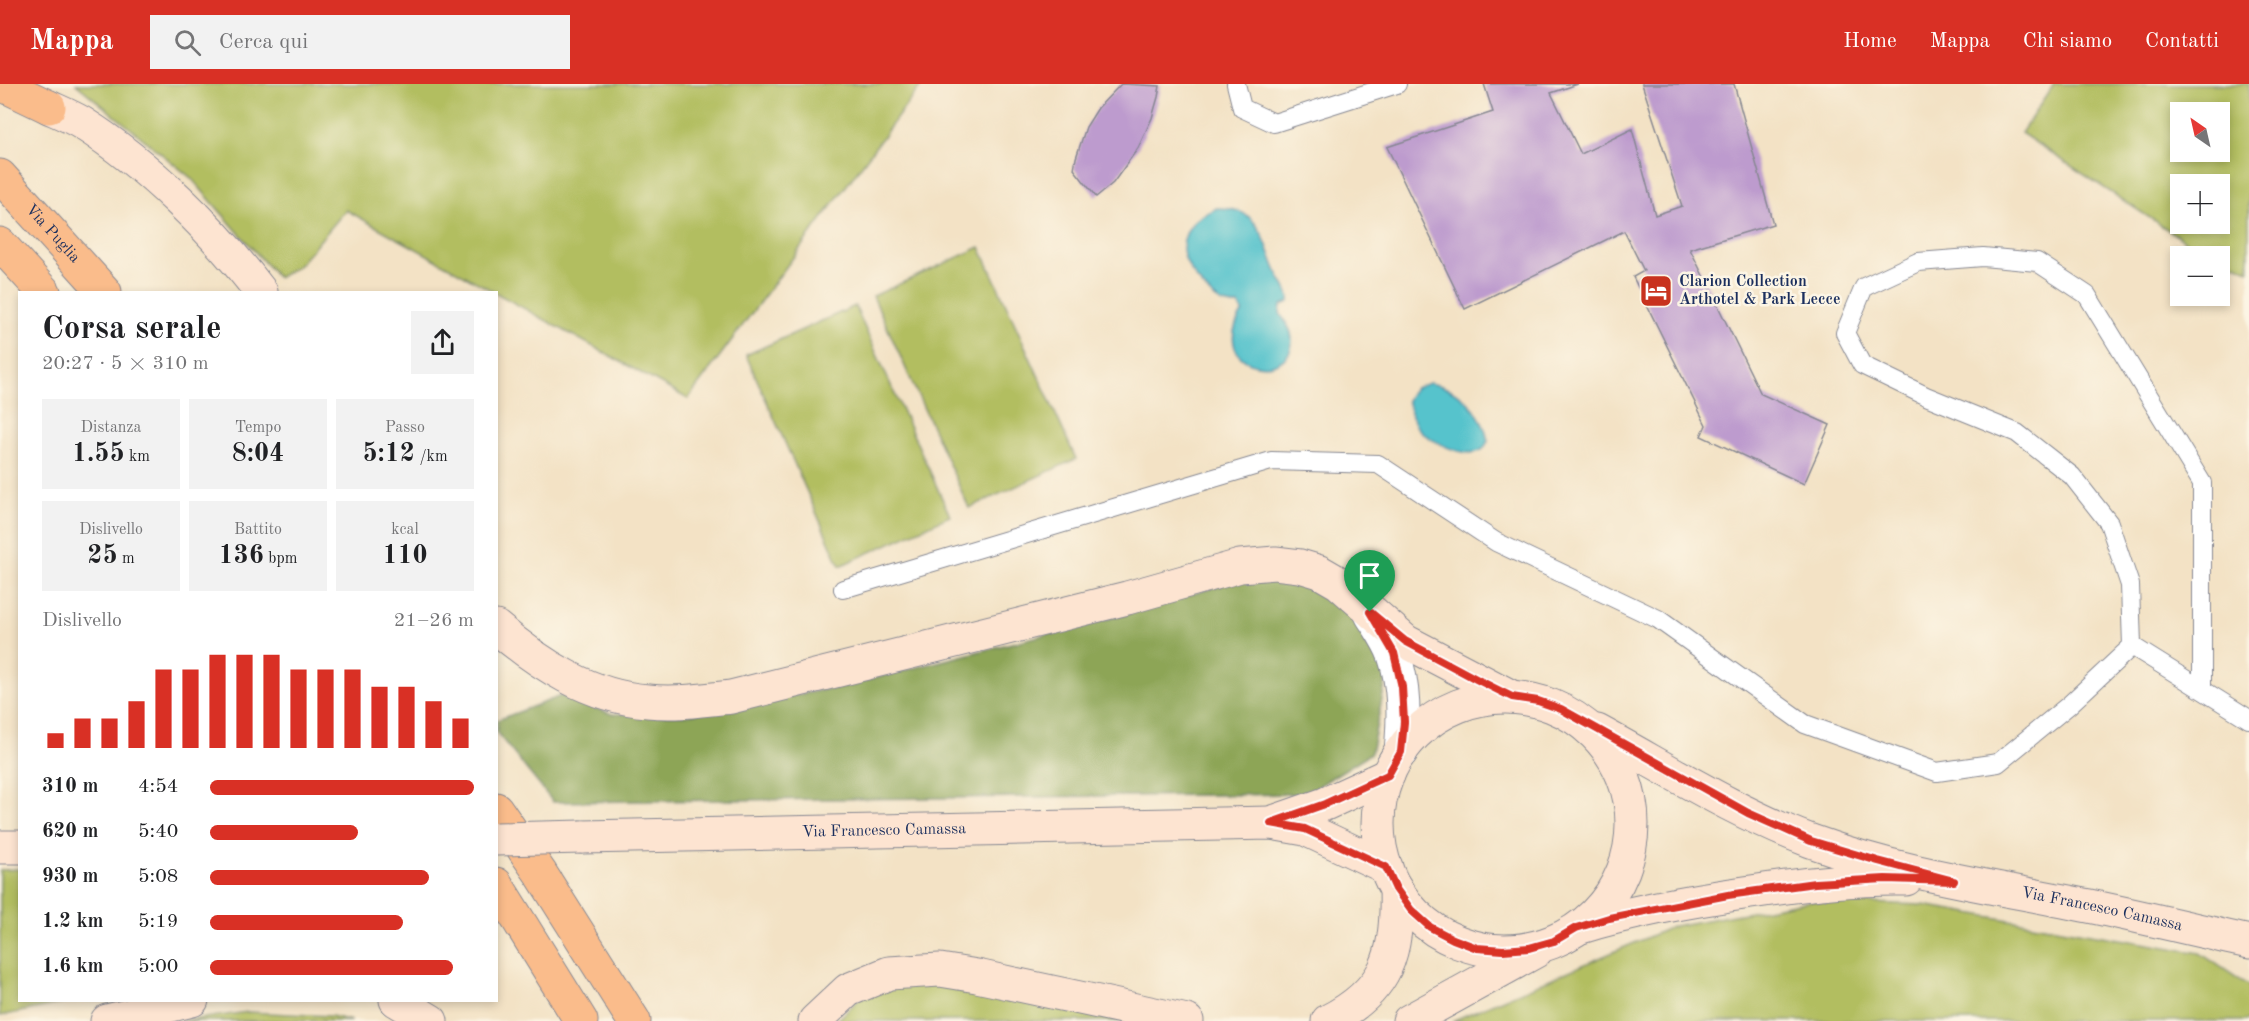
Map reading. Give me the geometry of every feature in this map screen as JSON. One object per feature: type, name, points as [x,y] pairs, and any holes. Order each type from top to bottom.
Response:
[{"type":"highway","points":[[1,84],[49,107]]},
{"type":"highway","name":"Via Puglia","points":[[0,176],[104,291]]},
{"type":"highway","points":[[0,244],[43,291]]},
{"type":"highway","points":[[498,812],[541,874],[634,1021]]},
{"type":"highway","points":[[498,887],[581,1021]]},
{"type":"street","points":[[49,107],[80,122],[117,147],[164,187],[216,240],[260,291]]},
{"type":"street","points":[[498,629],[535,659],[604,693],[647,701],[696,701],[731,697],[1127,598],[1240,566],[1275,563],[1300,566],[1320,572],[1339,583],[1405,641],[1512,697]]},
{"type":"street","points":[[1370,612],[1394,653],[1402,687],[1404,722],[1394,763]]},
{"type":"street","name":"Via Francesco Camassa","points":[[1954,881],[1885,879],[1815,883],[1681,903],[1609,918],[1529,948],[1503,950],[1477,948],[1430,927],[1411,910],[1391,878],[1380,845],[1378,821],[1381,797],[1394,763],[1417,732],[1438,716],[1461,705],[1486,698],[1512,697],[1538,701],[1561,709],[1582,723],[1748,813],[1811,841],[1954,881],[2089,906],[2249,942]]},
{"type":"street","name":"Via Francesco Camassa","points":[[1565,935],[1602,904],[1622,874],[1629,851],[1632,827],[1631,803],[1625,780],[1600,739],[1582,723]]},
{"type":"street","name":"Via Francesco Camassa","points":[[1271,823],[1325,804],[1394,763]]},
{"type":"street","name":"Via Francesco Camassa","points":[[498,838],[1271,823],[1305,829],[1391,878]]},
{"type":"street","points":[[0,847],[18,847]]},
{"type":"street","points":[[1328,1021],[1346,1012],[1367,995],[1382,977],[1392,950],[1397,923],[1391,878]]},
{"type":"street","points":[[1408,1021],[1565,935]]},
{"type":"street","points":[[815,1021],[848,990],[889,974],[940,970],[988,978],[1187,1021]]},
{"type":"street","points":[[107,1021],[184,1002]]},
{"type":"street","points":[[399,1002],[432,1021]]},
{"type":"lane","points":[[1236,84],[1242,108],[1274,123],[1397,84]]},
{"type":"lane","points":[[843,589],[1271,461],[1378,464],[1496,542],[1658,619],[1805,724],[1937,772],[1998,763],[2070,705],[2132,646],[2130,585],[2109,523],[2072,476],[2017,433],[1926,396],[1862,365],[1845,333],[1864,287],[1918,262],[1983,257],[2037,262],[2087,295],[2202,483],[2202,688]]},
{"type":"lane","points":[[2132,646],[2249,718]]},
{"type":"green space","points":[[76,84],[922,84],[688,399],[498,294],[498,291],[493,291],[346,210],[299,265],[278,278],[191,178]]},
{"type":"green space","points":[[2054,84],[2249,84],[2249,270],[2230,262],[2230,246],[2193,246],[2174,234],[2230,234],[2230,174],[2170,174],[2170,231],[2021,133]]},
{"type":"green space","points":[[980,247],[1076,459],[969,508],[873,296]]},
{"type":"green space","points":[[855,306],[950,516],[840,566],[746,355]]},
{"type":"green space","points":[[1297,577],[1350,606],[1371,638],[1386,680],[1371,753],[1306,794],[553,802],[498,734],[498,720],[561,696],[612,714],[686,715],[839,687],[1126,614],[1235,581]]},
{"type":"green space","points":[[18,869],[18,1002],[68,1002],[0,1016],[0,870]]},
{"type":"green space","points":[[1811,901],[1923,905],[2200,953],[2249,986],[2249,1021],[1452,1021],[1674,926]]},
{"type":"green space","points":[[918,981],[1125,1021],[837,1021],[864,994]]},
{"type":"green space","points":[[248,1012],[332,1016],[351,1021],[182,1021]]},
{"type":"water","points":[[1217,208],[1240,212],[1257,226],[1286,289],[1289,302],[1281,305],[1280,313],[1291,333],[1290,350],[1283,360],[1270,365],[1256,365],[1244,359],[1235,348],[1234,332],[1243,311],[1239,305],[1223,303],[1209,293],[1187,263],[1183,249],[1187,231],[1201,216]]},
{"type":"water","points":[[1429,383],[1460,395],[1475,410],[1488,441],[1483,449],[1476,452],[1458,451],[1429,438],[1417,427],[1407,400],[1415,388]]},
{"type":"building","points":[[1121,84],[1160,86],[1152,118],[1138,148],[1113,183],[1096,197],[1074,169],[1076,158],[1086,127],[1098,108]]},
{"type":"building","points":[[1484,84],[1578,84],[1551,93],[1581,154],[1632,129],[1655,215],[1682,206],[1642,84],[1734,84],[1773,224],[1690,249],[1761,394],[1830,425],[1804,484],[1701,436],[1706,425],[1633,277],[1644,271],[1624,231],[1465,309],[1387,147],[1493,112]]},
{"type":"place","name":"Clarion Collection Arthotel & Park Lecce","points":[[1656,291]]},
{"type":"route","points":[[1370,612],[1405,641],[1444,662],[1512,697],[1538,701],[1561,709],[1582,723],[1748,813],[1811,841],[1954,881],[1885,879],[1815,883],[1728,895],[1609,918],[1576,928],[1554,941],[1529,948],[1503,950],[1477,948],[1453,939],[1430,927],[1411,910],[1396,889],[1386,867],[1305,829],[1271,823],[1325,804],[1388,775],[1401,752],[1404,722],[1402,687],[1394,653],[1370,612]]}]
